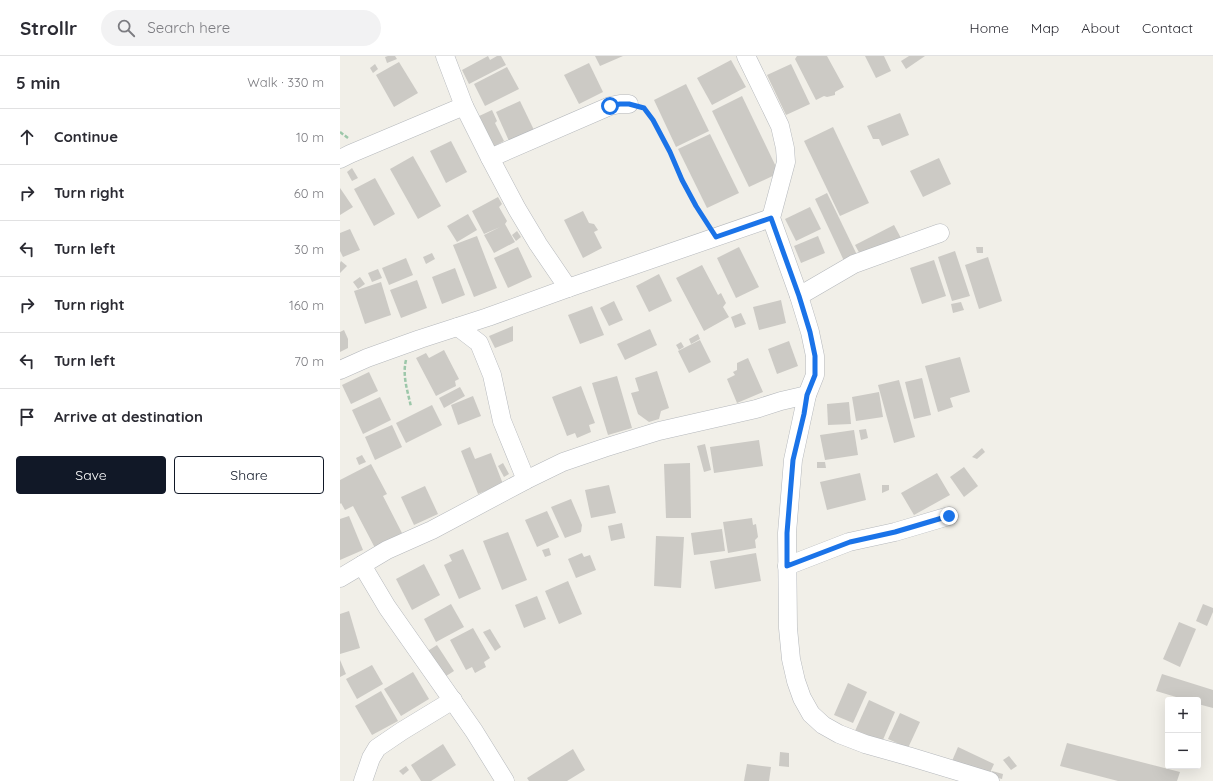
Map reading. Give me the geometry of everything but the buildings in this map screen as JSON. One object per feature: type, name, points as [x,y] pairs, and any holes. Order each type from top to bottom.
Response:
[{"type":"street","points":[[446,56],[464,106],[490,158],[517,209],[538,244],[568,288]]},
{"type":"street","points":[[746,56],[784,135],[786,162],[771,218],[799,296],[810,332],[815,356],[815,375],[807,395],[793,460],[787,533],[788,628],[791,659],[796,681],[811,714],[839,734],[865,744],[990,781]]},
{"type":"street","points":[[490,158],[610,106],[629,104]]},
{"type":"street","points":[[340,159],[464,106]]},
{"type":"street","points":[[340,370],[367,358],[771,218]]},
{"type":"street","points":[[799,296],[854,264],[940,233]]},
{"type":"street","points":[[458,327],[479,343],[492,375],[502,421],[526,480]]},
{"type":"street","points":[[340,578],[387,550],[432,530],[563,462],[660,431],[756,409],[807,395]]},
{"type":"street","points":[[787,566],[850,542],[895,532],[949,516]]},
{"type":"street","points":[[362,565],[387,607],[474,731],[505,781]]},
{"type":"street","points":[[363,781],[371,758],[377,748],[452,700]]},
{"type":"path","points":[[629,104],[644,108],[653,120],[670,152],[682,180],[696,206],[716,237]]},
{"type":"path","points":[[406,358],[404,366],[411,407]]},
{"type":"route","points":[[610,106],[629,104],[644,108],[653,120],[670,152],[682,180],[696,206],[716,237],[771,218],[799,296],[810,332],[815,356],[815,375],[807,395],[793,460],[787,533],[787,566],[850,542],[895,532],[949,516]]}]
